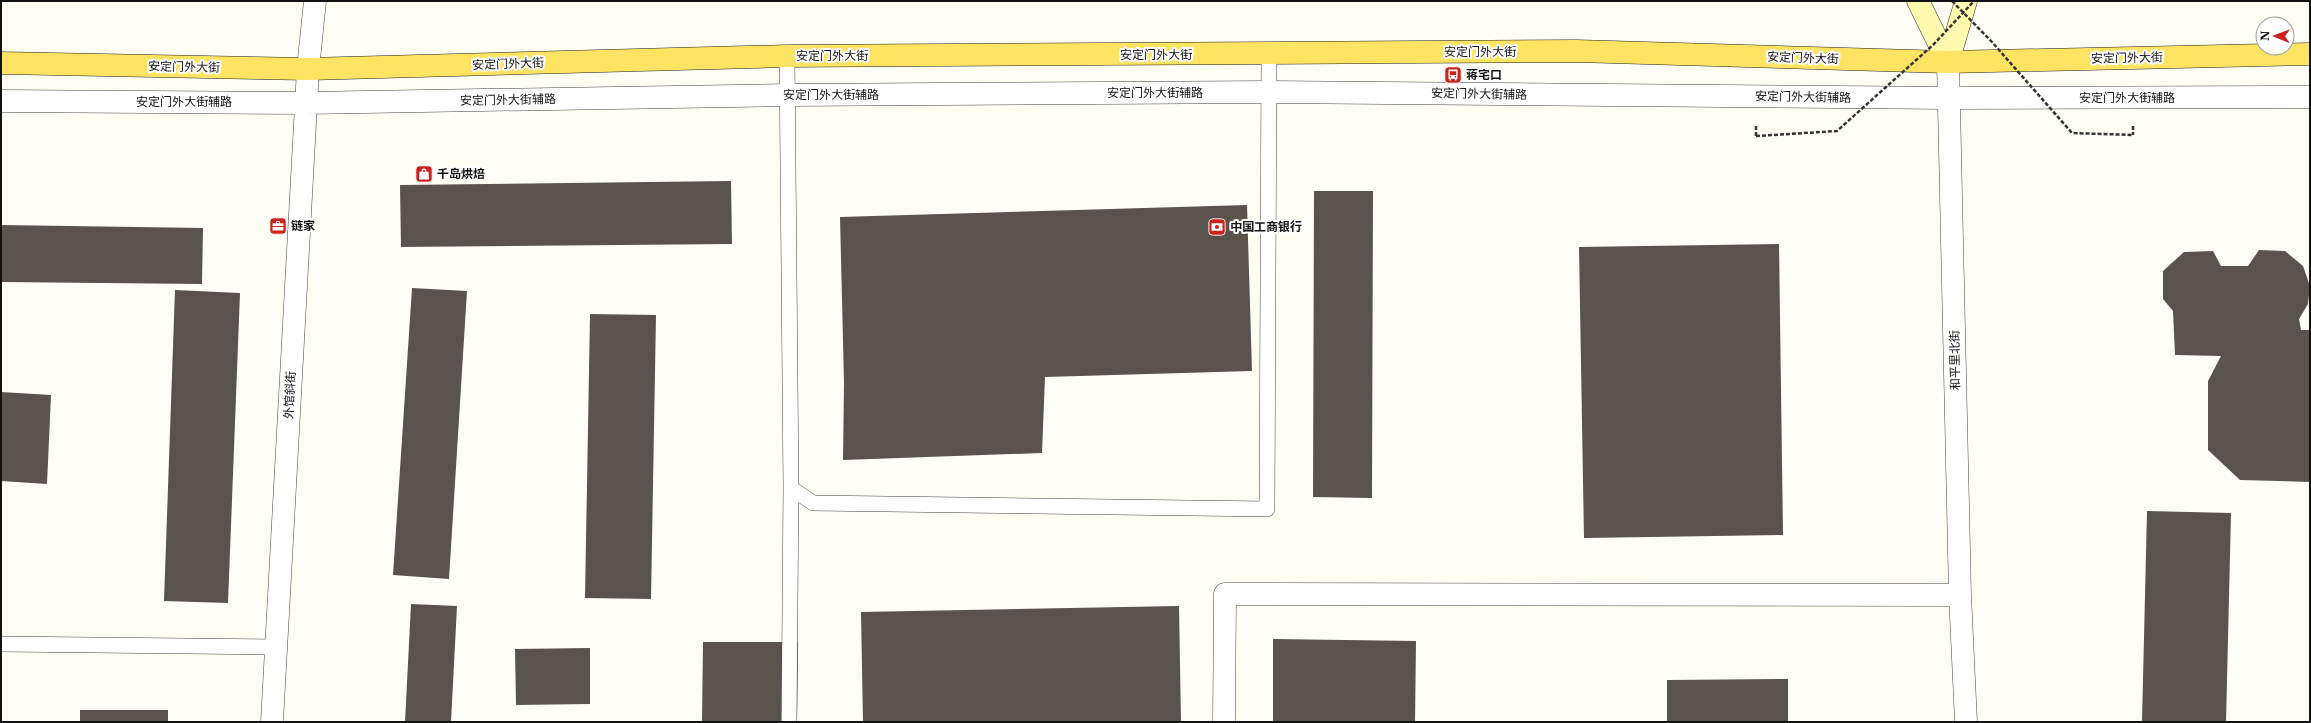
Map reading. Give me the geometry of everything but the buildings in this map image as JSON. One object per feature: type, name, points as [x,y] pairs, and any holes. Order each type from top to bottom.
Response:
[{"type":"main road","points":[[1918,1],[1948,62]]},
{"type":"main road","name":"和平里北街","points":[[1948,62],[1965,7]]},
{"type":"main road","name":"安定门外大街","points":[[1,63],[308,69],[787,56],[1577,51],[1948,62],[2310,54]]},
{"type":"street","name":"外馆斜街","points":[[272,722],[308,69],[315,1]]},
{"type":"street","name":"和平里北街","points":[[1948,62],[1960,595],[1966,722]]},
{"type":"street","name":"安定门外大街辅路","points":[[1,101],[306,103],[787,95],[1269,92],[1949,98],[2310,97]]},
{"type":"street","points":[[1224,722],[1225,594],[1960,595]]},
{"type":"lane","points":[[791,488],[813,503],[1267,509],[1269,54]]},
{"type":"lane","points":[[787,56],[791,488],[789,722]]},
{"type":"lane","points":[[1,644],[277,647]]},
{"type":"path","points":[[1952,1],[1965,7],[2072,133],[2133,135]]},
{"type":"path","points":[[1756,136],[1837,131],[1934,44],[1965,7],[1974,1]]},
{"type":"place","name":"蒋宅口","points":[[1453,75]]},
{"type":"place","name":"千岛烘焙","points":[[424,174]]},
{"type":"place","name":"链家","points":[[278,226]]},
{"type":"place","name":"中国工商银行","points":[[1217,227]]}]
